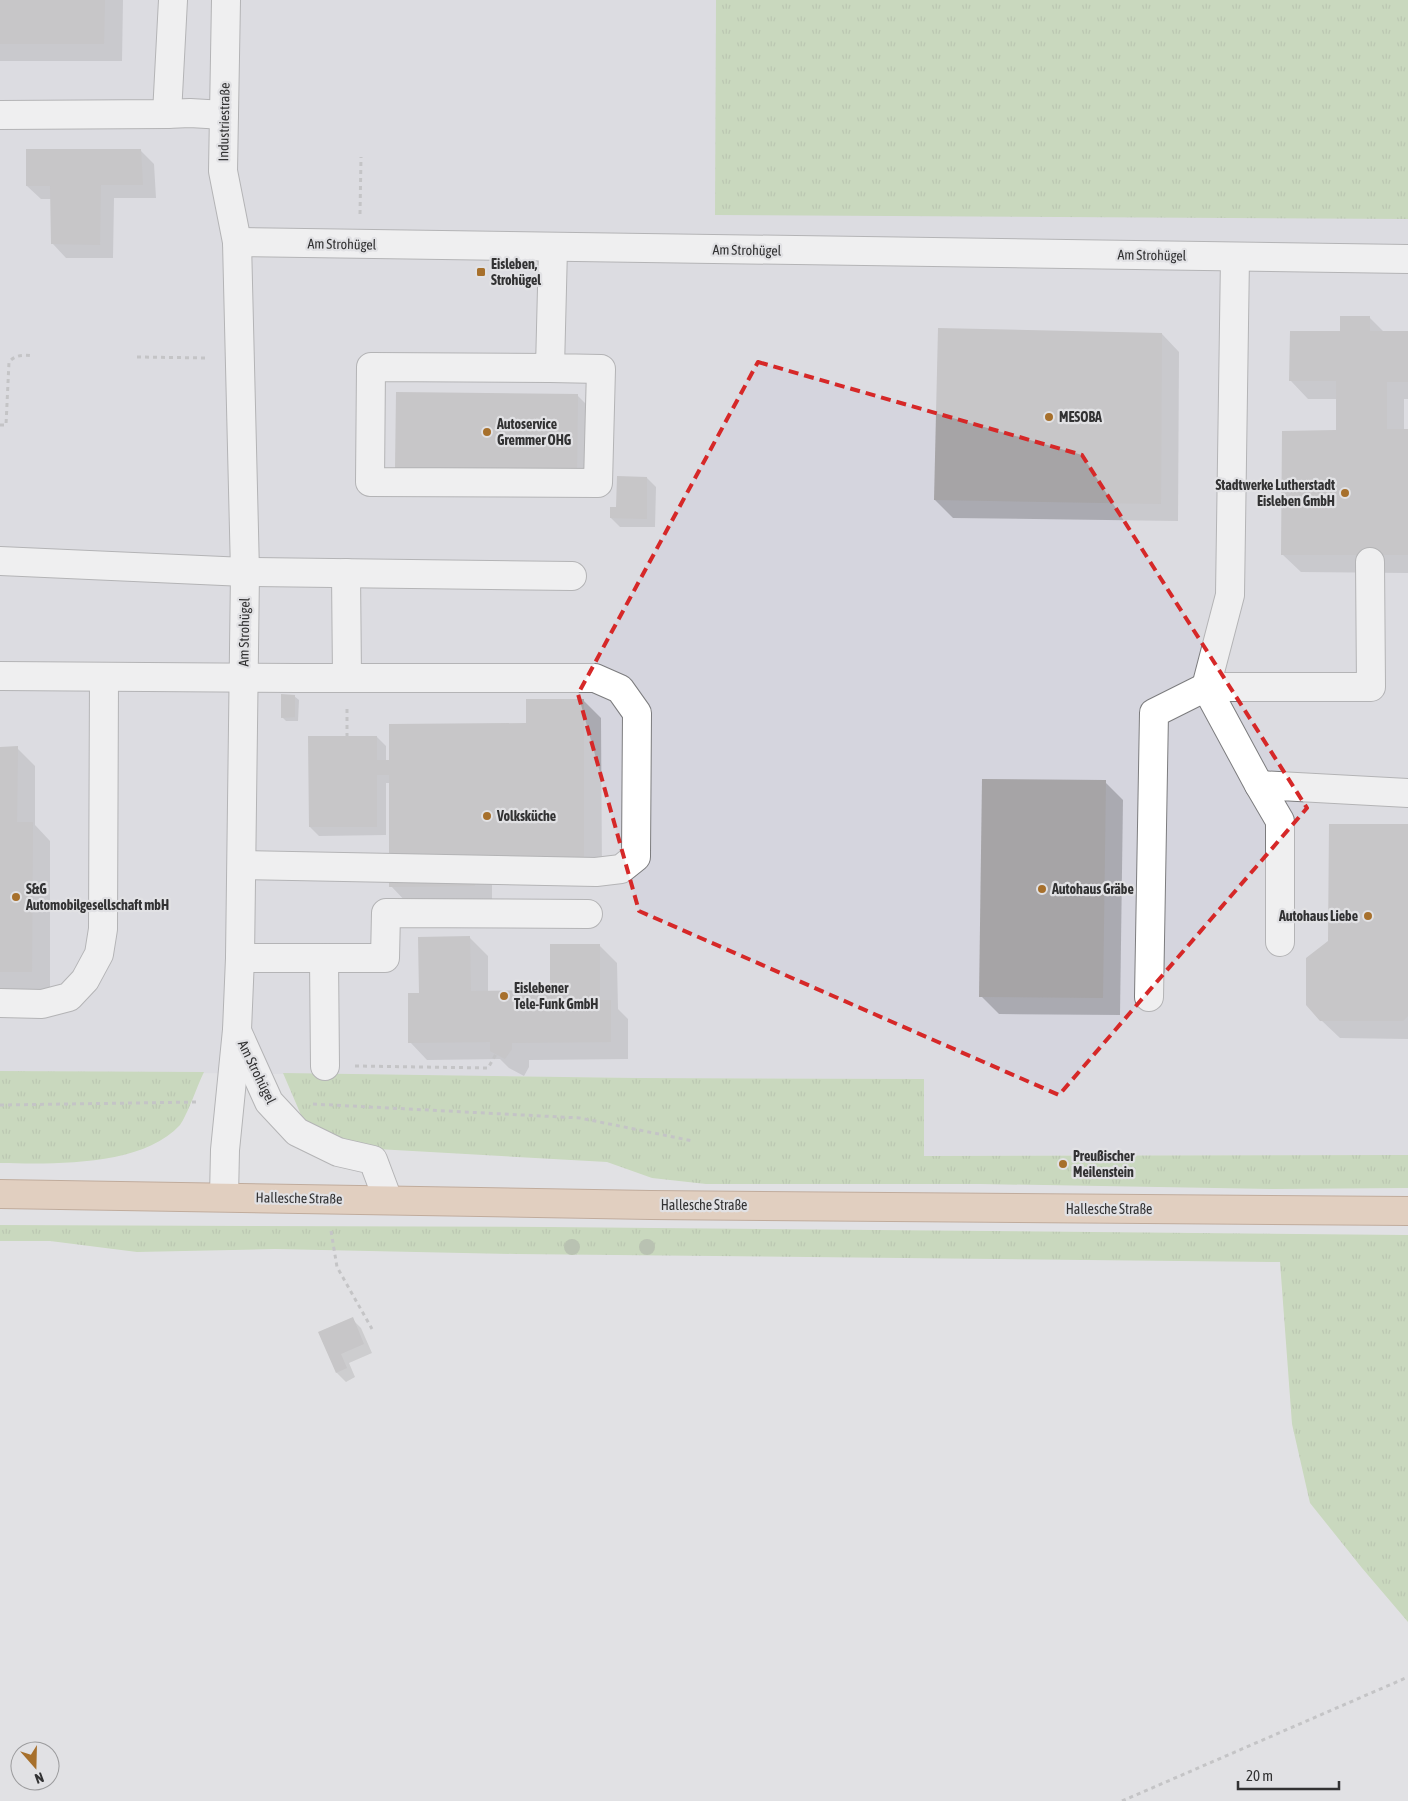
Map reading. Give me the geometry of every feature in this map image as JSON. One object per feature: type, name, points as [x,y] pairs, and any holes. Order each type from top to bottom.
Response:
[{"type":"main road","name":"Hallesche Straße","points":[[0,1194],[661,1205],[1408,1211]]},
{"type":"street","points":[[167,114],[172,0]]},
{"type":"street","name":"Industriestraße","points":[[226,0],[223,171],[237,242]]},
{"type":"street","points":[[0,115],[224,114]]},
{"type":"street","name":"Am Strohügel","points":[[224,1197],[225,1150],[237,1030],[242,865],[245,572],[237,242],[1408,259]]},
{"type":"street","points":[[550,368],[553,248]]},
{"type":"street","points":[[1235,257],[1230,595],[1206,687],[1280,821],[1280,942]]},
{"type":"street","points":[[370,367],[550,368],[600,369],[598,483],[370,482],[370,367]]},
{"type":"street","points":[[0,561],[245,572],[572,576]]},
{"type":"street","points":[[1149,997],[1154,713],[1206,687],[1371,687],[1370,562]]},
{"type":"street","points":[[346,573],[346,678]]},
{"type":"street","points":[[0,676],[595,678],[620,689],[637,713],[636,857],[620,869],[596,872],[242,865]]},
{"type":"street","points":[[0,1003],[42,1004],[69,997],[85,980],[98,954],[103,929],[104,677]]},
{"type":"street","points":[[1259,785],[1408,793]]},
{"type":"street","points":[[240,958],[385,958],[386,913],[588,914]]},
{"type":"street","points":[[324,958],[325,1066]]},
{"type":"street","name":"Am Strohügel","points":[[237,1030],[269,1102],[297,1132],[338,1152],[373,1160],[388,1200]]},
{"type":"path","points":[[360,244],[361,157]]},
{"type":"path","points":[[0,425],[6,425],[9,362],[13,357],[22,355],[34,356]]},
{"type":"path","points":[[137,357],[240,359]]},
{"type":"path","points":[[325,1066],[488,1068],[496,1054]]},
{"type":"path","points":[[0,1105],[230,1102]]},
{"type":"path","points":[[269,1102],[580,1118],[692,1141]]},
{"type":"path","points":[[326,1199],[337,1267],[372,1328]]},
{"type":"path","points":[[1122,1801],[1408,1677]]},
{"type":"highlighted area","points":[[758,362],[1082,455],[1307,808],[1059,1095],[639,911],[578,694]]},
{"type":"shaded area","points":[[0,0],[718,0],[1397,218],[1408,219],[1408,1155],[924,1156],[924,1079],[0,1071]]},
{"type":"green space","points":[[716,0],[1408,0],[1408,219],[715,215]]},
{"type":"green space","points":[[0,1071],[204,1072],[180,1125],[163,1139],[143,1149],[120,1156],[95,1160],[0,1163]]},
{"type":"green space","points":[[283,1073],[638,1078],[924,1079],[924,1156],[1408,1155],[1408,1188],[1274,1189],[980,1184],[706,1184],[652,1178],[607,1162],[377,1149],[337,1140],[304,1122]]},
{"type":"green space","points":[[0,1225],[549,1227],[1408,1235],[1408,1622],[1310,1503],[1292,1424],[1280,1262],[515,1254],[275,1249],[137,1252],[50,1241],[0,1241]]},
{"type":"building","points":[[0,0],[105,0],[104,44],[0,44]]},
{"type":"building","points":[[26,149],[141,149],[143,185],[101,185],[100,245],[51,244],[50,186],[26,186]]},
{"type":"building","name":"Stadtwerke Lutherstadt Eisleben GmbH","points":[[1340,316],[1370,316],[1370,331],[1408,331],[1408,382],[1387,382],[1387,429],[1408,429],[1408,555],[1281,555],[1282,431],[1336,430],[1336,381],[1289,381],[1290,331],[1340,331]]},
{"type":"building","name":"MESOBA","points":[[938,328],[1162,333],[1161,504],[934,500]]},
{"type":"building","name":"Autoservice Gremmer OHG","points":[[396,392],[578,394],[577,471],[395,470]]},
{"type":"building","points":[[617,476],[647,477],[647,519],[610,518],[610,507],[616,507]]},
{"type":"building","points":[[281,694],[295,695],[295,717],[281,718]]},
{"type":"building","name":"Volksküche","points":[[526,699],[584,699],[584,857],[475,858],[475,886],[389,887],[389,775],[377,775],[377,827],[309,827],[308,736],[377,736],[377,760],[389,760],[389,724],[526,723]]},
{"type":"building","name":"S&G Automobilgesellschaft mbH","points":[[18,746],[17,822],[33,822],[32,972],[0,972],[0,747]]},
{"type":"building","name":"Autohaus Gräbe","points":[[982,779],[1106,780],[1103,998],[979,997]]},
{"type":"building","name":"Autohaus Liebe","points":[[1329,824],[1408,824],[1408,1016],[1403,1021],[1320,1021],[1306,1005],[1306,958],[1328,941]]},
{"type":"building","name":"Eislebener Tele-Funk GmbH","points":[[470,936],[471,991],[550,990],[550,944],[600,944],[600,1000],[611,1000],[611,1042],[512,1043],[512,1049],[505,1059],[490,1051],[490,1042],[408,1043],[408,993],[419,993],[418,937]]},
{"type":"building","points":[[353,1317],[364,1344],[341,1354],[347,1368],[336,1373],[318,1332]]},
{"type":"place","name":"Eisleben, Strohügel","points":[[481,272]]},
{"type":"place","name":"MESOBA","points":[[1049,417]]},
{"type":"place","name":"Autoservice Gremmer OHG","points":[[487,432]]},
{"type":"place","name":"Stadtwerke Lutherstadt Eisleben GmbH","points":[[1345,493]]},
{"type":"place","name":"Volksküche","points":[[487,816]]},
{"type":"place","name":"Autohaus Gräbe","points":[[1042,889]]},
{"type":"place","name":"S&G Automobilgesellschaft mbH","points":[[16,897]]},
{"type":"place","name":"Autohaus Liebe","points":[[1368,916]]},
{"type":"place","name":"Eislebener Tele-Funk GmbH","points":[[504,996]]},
{"type":"place","name":"Preußischer Meilenstein","points":[[1063,1164]]}]
